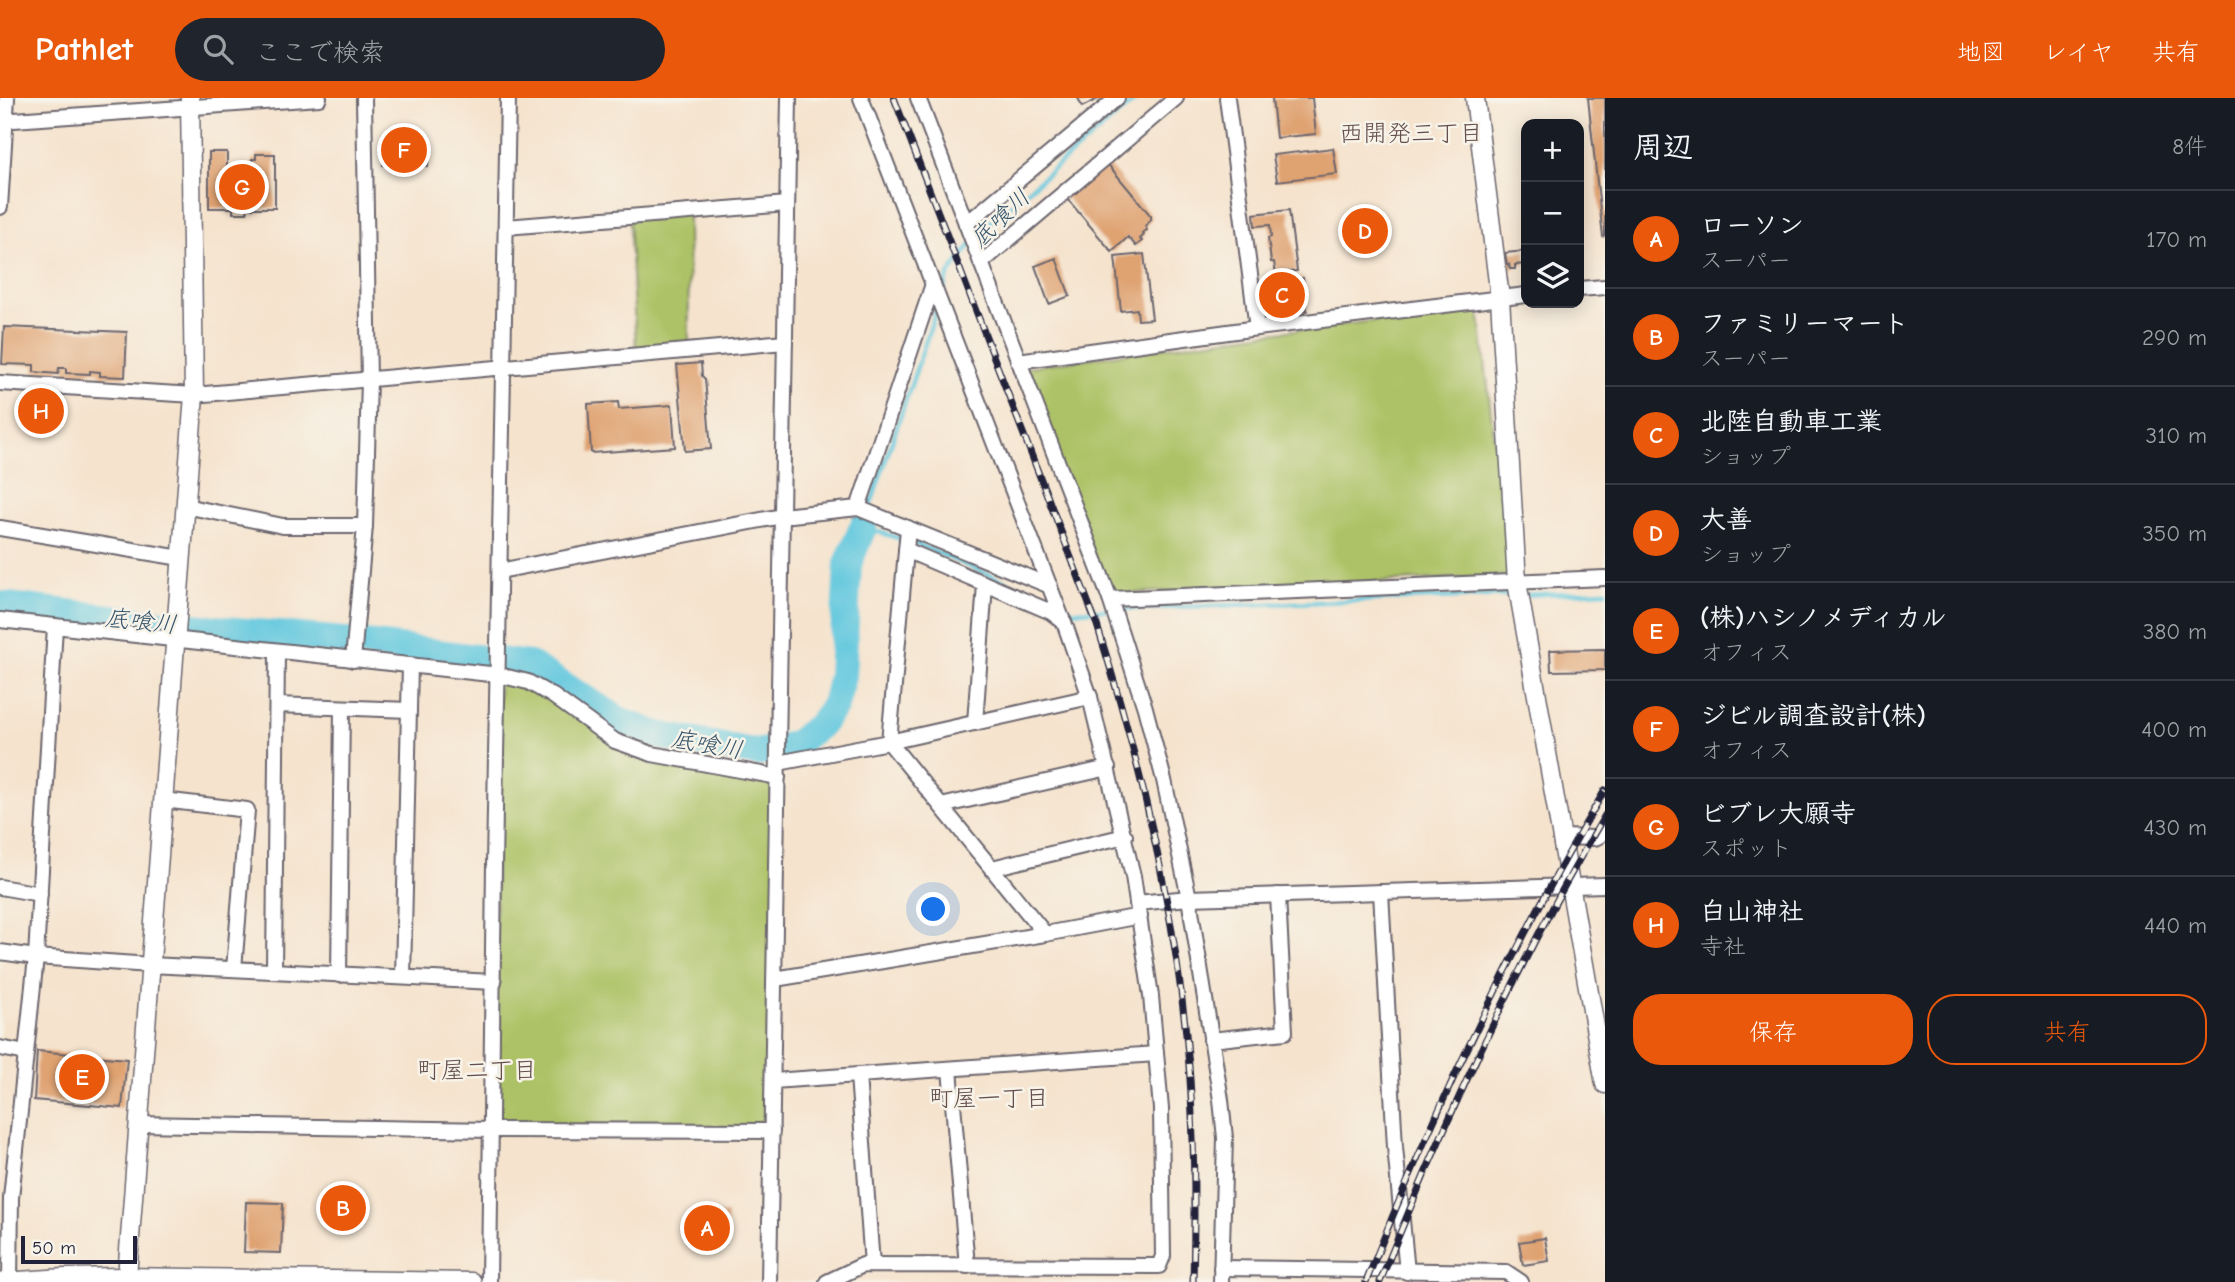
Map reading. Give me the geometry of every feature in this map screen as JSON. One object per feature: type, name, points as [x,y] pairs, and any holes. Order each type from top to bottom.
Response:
[{"type":"street","points":[[0,207],[3,122],[7,98]]},
{"type":"street","points":[[3,122],[190,103],[319,98]]},
{"type":"street","points":[[353,660],[365,526],[369,380],[364,98]]},
{"type":"street","points":[[489,1282],[508,98]]},
{"type":"street","points":[[769,1282],[789,98]]},
{"type":"street","points":[[862,98],[1064,622],[1090,697],[1108,768],[1125,836],[1152,996],[1161,1108],[1163,1256],[1159,1266],[1159,1282]]},
{"type":"street","points":[[918,98],[1110,599],[1145,708],[1164,780],[1189,898],[1221,1100],[1225,1138],[1221,1275],[1506,1272],[1521,1282]]},
{"type":"street","points":[[966,224],[1116,98]]},
{"type":"street","points":[[981,263],[1176,98]]},
{"type":"street","points":[[1227,98],[1256,328]]},
{"type":"street","points":[[1475,98],[1500,298],[1517,582],[1605,1084]]},
{"type":"street","points":[[123,1279],[138,1124],[194,395],[190,103]]},
{"type":"street","points":[[506,227],[787,204]]},
{"type":"street","points":[[858,508],[933,284]]},
{"type":"street","points":[[1584,288],[1605,286]]},
{"type":"street","points":[[1018,361],[1521,296]]},
{"type":"street","points":[[0,383],[194,395],[785,342]]},
{"type":"street","points":[[186,506],[283,526],[365,526]]},
{"type":"street","points":[[500,571],[782,516],[858,508],[1050,586]]},
{"type":"street","points":[[0,528],[181,558]]},
{"type":"street","points":[[908,528],[889,742],[1045,934]]},
{"type":"street","points":[[905,550],[1051,612],[1064,622]]},
{"type":"street","points":[[1110,599],[1605,578]]},
{"type":"street","points":[[975,723],[985,584]]},
{"type":"street","points":[[0,620],[499,675],[528,682],[553,696],[615,741],[652,754],[778,770],[1090,697]]},
{"type":"street","points":[[55,626],[36,957],[16,1156],[6,1198],[7,1282],[123,1279],[472,1282]]},
{"type":"street","points":[[274,971],[277,652]]},
{"type":"street","points":[[403,977],[410,666]]},
{"type":"street","points":[[277,705],[409,710]]},
{"type":"street","points":[[340,975],[342,708]]},
{"type":"street","points":[[941,806],[1108,768]]},
{"type":"street","points":[[163,800],[247,810],[234,969]]},
{"type":"street","points":[[1561,837],[1595,838],[1605,830]]},
{"type":"street","points":[[992,869],[1125,836]]},
{"type":"street","points":[[775,979],[1045,934],[1189,898],[1605,885]]},
{"type":"street","points":[[0,887],[40,894]]},
{"type":"street","points":[[1381,892],[1395,1147],[1407,1272]]},
{"type":"street","points":[[1211,1040],[1285,1032],[1278,895]]},
{"type":"street","points":[[0,952],[150,965],[494,982]]},
{"type":"street","points":[[0,1048],[26,1053]]},
{"type":"street","points":[[773,1081],[1156,1054]]},
{"type":"street","points":[[950,1069],[967,1265]]},
{"type":"street","points":[[858,1075],[872,1265]]},
{"type":"street","points":[[138,1124],[772,1131]]},
{"type":"street","points":[[0,1152],[16,1156]]},
{"type":"street","points":[[827,1282],[863,1265],[1159,1266]]},
{"type":"green space","points":[[688,212],[689,346],[636,348],[629,217]]},
{"type":"green space","points":[[1479,309],[1510,576],[1108,594],[1021,368],[1252,335]]},
{"type":"green space","points":[[499,675],[553,696],[627,745],[778,777],[772,1131],[492,1130]]},
{"type":"building","points":[[1078,98],[1100,98],[1082,107]]},
{"type":"building","points":[[1272,98],[1312,98],[1316,134],[1276,138]]},
{"type":"building","points":[[1588,98],[1605,98],[1603,237]]},
{"type":"building","points":[[390,127],[404,127],[404,138],[429,138],[428,166],[383,165],[383,138],[390,138]]},
{"type":"building","points":[[1333,148],[1337,174],[1277,181],[1273,155]]},
{"type":"building","points":[[209,152],[227,152],[227,166],[252,167],[252,159],[256,159],[256,154],[275,154],[275,208],[248,208],[247,213],[233,213],[233,208],[209,208]]},
{"type":"building","points":[[1106,162],[1151,216],[1145,226],[1147,230],[1142,233],[1142,241],[1136,246],[1128,237],[1112,252],[1064,195]]},
{"type":"building","points":[[1289,210],[1297,271],[1276,274],[1274,262],[1271,262],[1268,238],[1271,237],[1270,225],[1255,226],[1254,214]]},
{"type":"building","points":[[1521,251],[1521,264],[1510,269],[1505,253]]},
{"type":"building","points":[[1144,254],[1152,319],[1138,320],[1137,309],[1121,311],[1115,257]]},
{"type":"building","points":[[1056,258],[1070,296],[1049,304],[1035,266]]},
{"type":"building","points":[[1303,278],[1307,311],[1299,312],[1298,304],[1261,307],[1258,283]]},
{"type":"building","points":[[4,327],[127,332],[125,377],[100,376],[100,372],[90,371],[90,374],[66,373],[66,368],[59,368],[58,374],[34,372],[34,365],[2,364]]},
{"type":"building","points":[[701,363],[702,376],[705,379],[711,449],[685,451],[677,365]]},
{"type":"building","points":[[618,402],[619,409],[672,405],[675,447],[591,453],[588,404]]},
{"type":"building","points":[[1605,649],[1605,670],[1551,671],[1550,650]]},
{"type":"building","points":[[37,1051],[127,1059],[122,1108],[34,1100]]},
{"type":"building","points":[[324,1195],[365,1196],[365,1221],[324,1220]]},
{"type":"building","points":[[246,1202],[283,1203],[281,1253],[244,1252]]},
{"type":"building","points":[[689,1212],[727,1214],[725,1244],[687,1242]]},
{"type":"building","points":[[1545,1238],[1549,1261],[1523,1265],[1519,1242]]},
{"type":"waterway","name":"底喰川","points":[[941,297],[949,274],[983,228],[1138,98]]},
{"type":"waterway","name":"底喰川","points":[[937,308],[863,527],[917,544],[1050,601]]},
{"type":"waterway","name":"底喰川","points":[[0,605],[161,624],[344,641],[530,665],[622,722],[658,735],[757,753],[794,745],[820,725],[835,705],[842,676],[848,564],[863,527]]},
{"type":"waterway","points":[[1525,595],[1605,591]]},
{"type":"waterway","points":[[1061,606],[1073,611],[1513,595]]},
{"type":"railway","points":[[894,98],[1097,625],[1141,780],[1164,884],[1187,1044],[1194,1163],[1193,1282]]},
{"type":"railway","points":[[1366,1282],[1419,1155],[1476,1031],[1538,909],[1605,790]]},
{"type":"railway","points":[[1380,1282],[1430,1162],[1484,1044],[1542,928],[1605,815]]},
{"type":"place","name":"ジビル調査設計(株)","points":[[404,150]]},
{"type":"place","name":"ビブレ大願寺","points":[[242,187]]},
{"type":"place","name":"大善","points":[[1365,231]]},
{"type":"place","name":"北陸自動車工業","points":[[1282,295]]},
{"type":"place","name":"白山神社","points":[[41,411]]},
{"type":"place","name":"(株)ハシノメディカル","points":[[82,1077]]},
{"type":"place","name":"ファミリーマート","points":[[343,1208]]},
{"type":"place","name":"ローソン","points":[[707,1228]]},
{"type":"district","name":"西開発三丁目","points":[[1411,133]]},
{"type":"district","name":"町屋二丁目","points":[[477,1070]]},
{"type":"district","name":"町屋一丁目","points":[[989,1098]]}]
